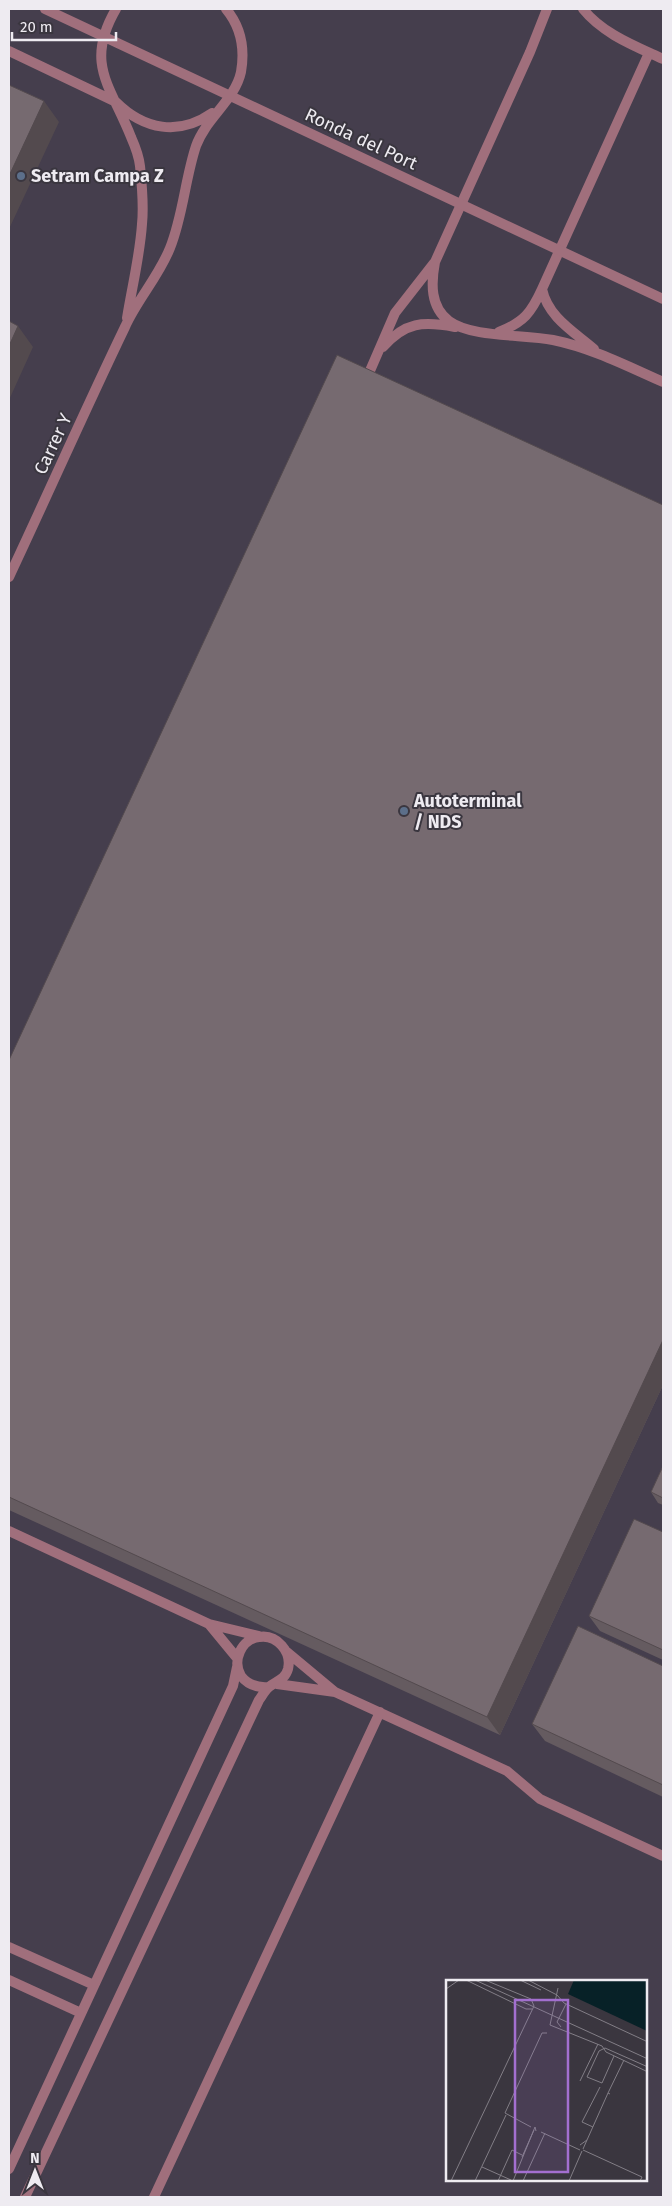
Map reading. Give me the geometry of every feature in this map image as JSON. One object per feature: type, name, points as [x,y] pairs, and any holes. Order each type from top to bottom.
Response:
[{"type":"street","name":"Ronda del Port","points":[[45,9],[663,299]]},
{"type":"street","points":[[116,9],[104,31],[100,51],[102,67],[107,85],[116,102],[140,163],[143,205],[142,225],[126,324]]},
{"type":"street","points":[[126,324],[170,249],[197,144],[208,122],[233,92],[240,74],[243,56],[241,38],[234,19],[226,9]]},
{"type":"street","points":[[366,380],[395,313],[434,262],[530,52],[547,9]]},
{"type":"street","points":[[583,9],[589,17],[607,30],[663,60]]},
{"type":"street","points":[[9,51],[116,102],[139,121],[155,126],[170,128],[185,126],[202,120],[219,108]]},
{"type":"street","points":[[496,333],[515,325],[527,316],[542,289],[649,53]]},
{"type":"street","points":[[434,262],[431,280],[433,296],[439,310],[449,321],[463,329]]},
{"type":"street","points":[[542,289],[544,300],[551,312],[597,352]]},
{"type":"street","points":[[379,351],[394,335],[409,326],[426,322],[479,333],[496,333],[554,340],[597,352],[663,382]]},
{"type":"street","name":"Carrer Y","points":[[9,577],[126,324]]},
{"type":"street","points":[[9,1531],[209,1624],[275,1639],[282,1644],[287,1652],[335,1692],[507,1771],[540,1799],[663,1856]]},
{"type":"street","points":[[209,1624],[237,1662],[240,1674],[251,1685],[260,1688],[273,1685],[335,1692]]},
{"type":"street","points":[[9,2169],[233,1686],[237,1662],[245,1644],[259,1636]]},
{"type":"street","points":[[25,2197],[255,1708],[288,1670],[287,1652]]},
{"type":"street","points":[[154,2197],[380,1712]]},
{"type":"street","points":[[9,1947],[94,1985]]},
{"type":"street","points":[[9,1980],[81,2013]]},
{"type":"shaded area","points":[[9,9],[663,9],[663,2197],[9,2197]]},
{"type":"building","points":[[9,85],[44,101],[9,176]]},
{"type":"building","points":[[9,321],[18,326],[9,346]]},
{"type":"building","name":"Autoterminal / NDS","points":[[337,355],[663,505],[663,1340],[487,1717],[9,1497],[9,1060]]},
{"type":"building","points":[[663,1466],[663,1498],[651,1492]]},
{"type":"building","points":[[634,1519],[663,1532],[663,1650],[589,1616]]},
{"type":"building","points":[[578,1626],[663,1666],[663,1785],[532,1724]]},
{"type":"place","name":"Setram Campa Z","points":[[21,176]]},
{"type":"place","name":"Autoterminal / NDS","points":[[404,811]]}]
